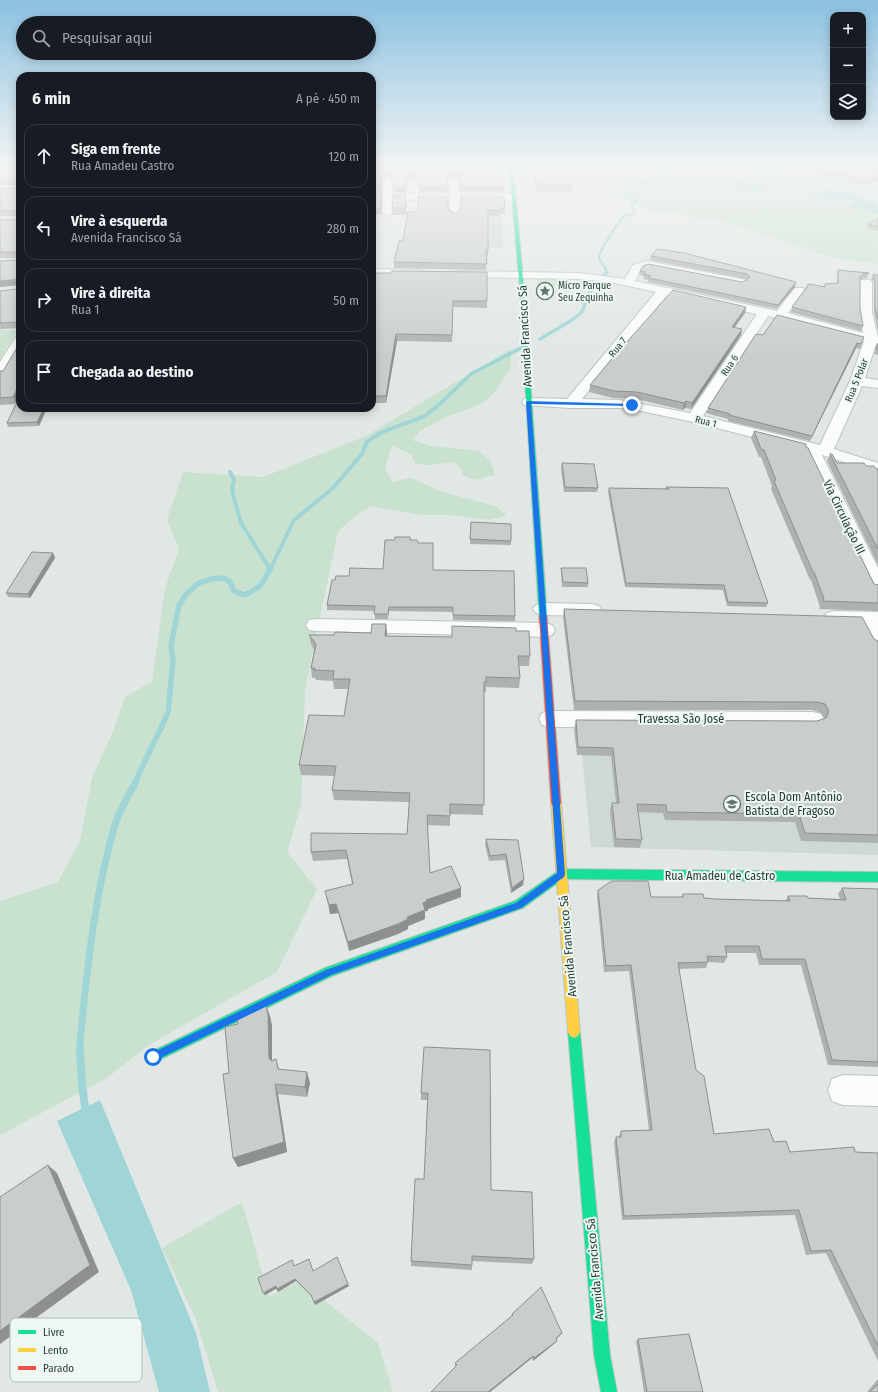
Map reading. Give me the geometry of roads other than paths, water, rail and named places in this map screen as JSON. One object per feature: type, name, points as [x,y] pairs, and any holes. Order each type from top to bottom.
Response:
[{"type":"main road","name":"Avenida Francisco Sá","points":[[516,229],[521,275],[528,402],[561,874],[602,1355],[609,1392]]},
{"type":"main road","name":"Rua Amadeu de Castro","points":[[561,874],[878,877]]},
{"type":"main road","points":[[153,1057],[328,972],[519,905],[561,874]]},
{"type":"street","points":[[629,282],[637,267],[642,264],[652,264],[744,279],[726,303]]},
{"type":"street","points":[[376,272],[433,273]]},
{"type":"street","points":[[449,274],[580,276],[610,279],[780,315],[875,341]]},
{"type":"street","name":"Rua 5 Polar","points":[[818,449],[857,381],[875,341],[870,288]]},
{"type":"street","name":"Rua 7","points":[[570,404],[664,290]]},
{"type":"street","points":[[780,315],[799,290]]},
{"type":"street","name":"Rua 6","points":[[694,418],[764,312]]},
{"type":"street","points":[[1,369],[16,347]]},
{"type":"street","points":[[857,381],[878,384]]},
{"type":"street","name":"Rua 1","points":[[528,402],[632,405],[694,418],[818,449],[878,468]]},
{"type":"street","name":"Via Circulação III","points":[[818,449],[878,587]]},
{"type":"street","points":[[543,609],[606,611]]},
{"type":"street","points":[[818,617],[872,618],[878,642]]},
{"type":"street","points":[[316,625],[545,630]]},
{"type":"street","name":"Travessa São José","points":[[550,719],[813,720]]},
{"type":"street","points":[[843,1090],[878,1092]]},
{"type":"water","points":[[100,1100],[196,1333],[210,1392],[159,1392],[142,1330],[142,1318],[139,1318],[131,1290],[57,1121]]},
{"type":"waterway","points":[[606,269],[599,258],[615,229]]},
{"type":"waterway","points":[[540,339],[572,320],[582,312],[590,292],[607,272],[605,268]]},
{"type":"waterway","points":[[442,402],[471,374],[521,348]]},
{"type":"waterway","points":[[270,570],[294,520],[333,488],[362,454],[367,442],[380,433],[425,416],[443,401]]},
{"type":"waterway","points":[[135,782],[168,713],[173,660],[171,646],[179,605],[187,593],[199,583],[211,579],[224,578],[230,582],[234,591],[244,595],[260,585],[270,569],[241,523],[232,491],[234,480],[230,472]]},
{"type":"waterway","points":[[80,1051],[92,934],[101,881],[116,822],[136,781]]},
{"type":"waterway","points":[[80,1051],[82,1085],[86,1114]]},
{"type":"place","name":"Micro Parque Seu Zequinha","points":[[545,291]]},
{"type":"place","name":"Escola Dom Antônio Batista de Fragoso","points":[[732,804]]}]
